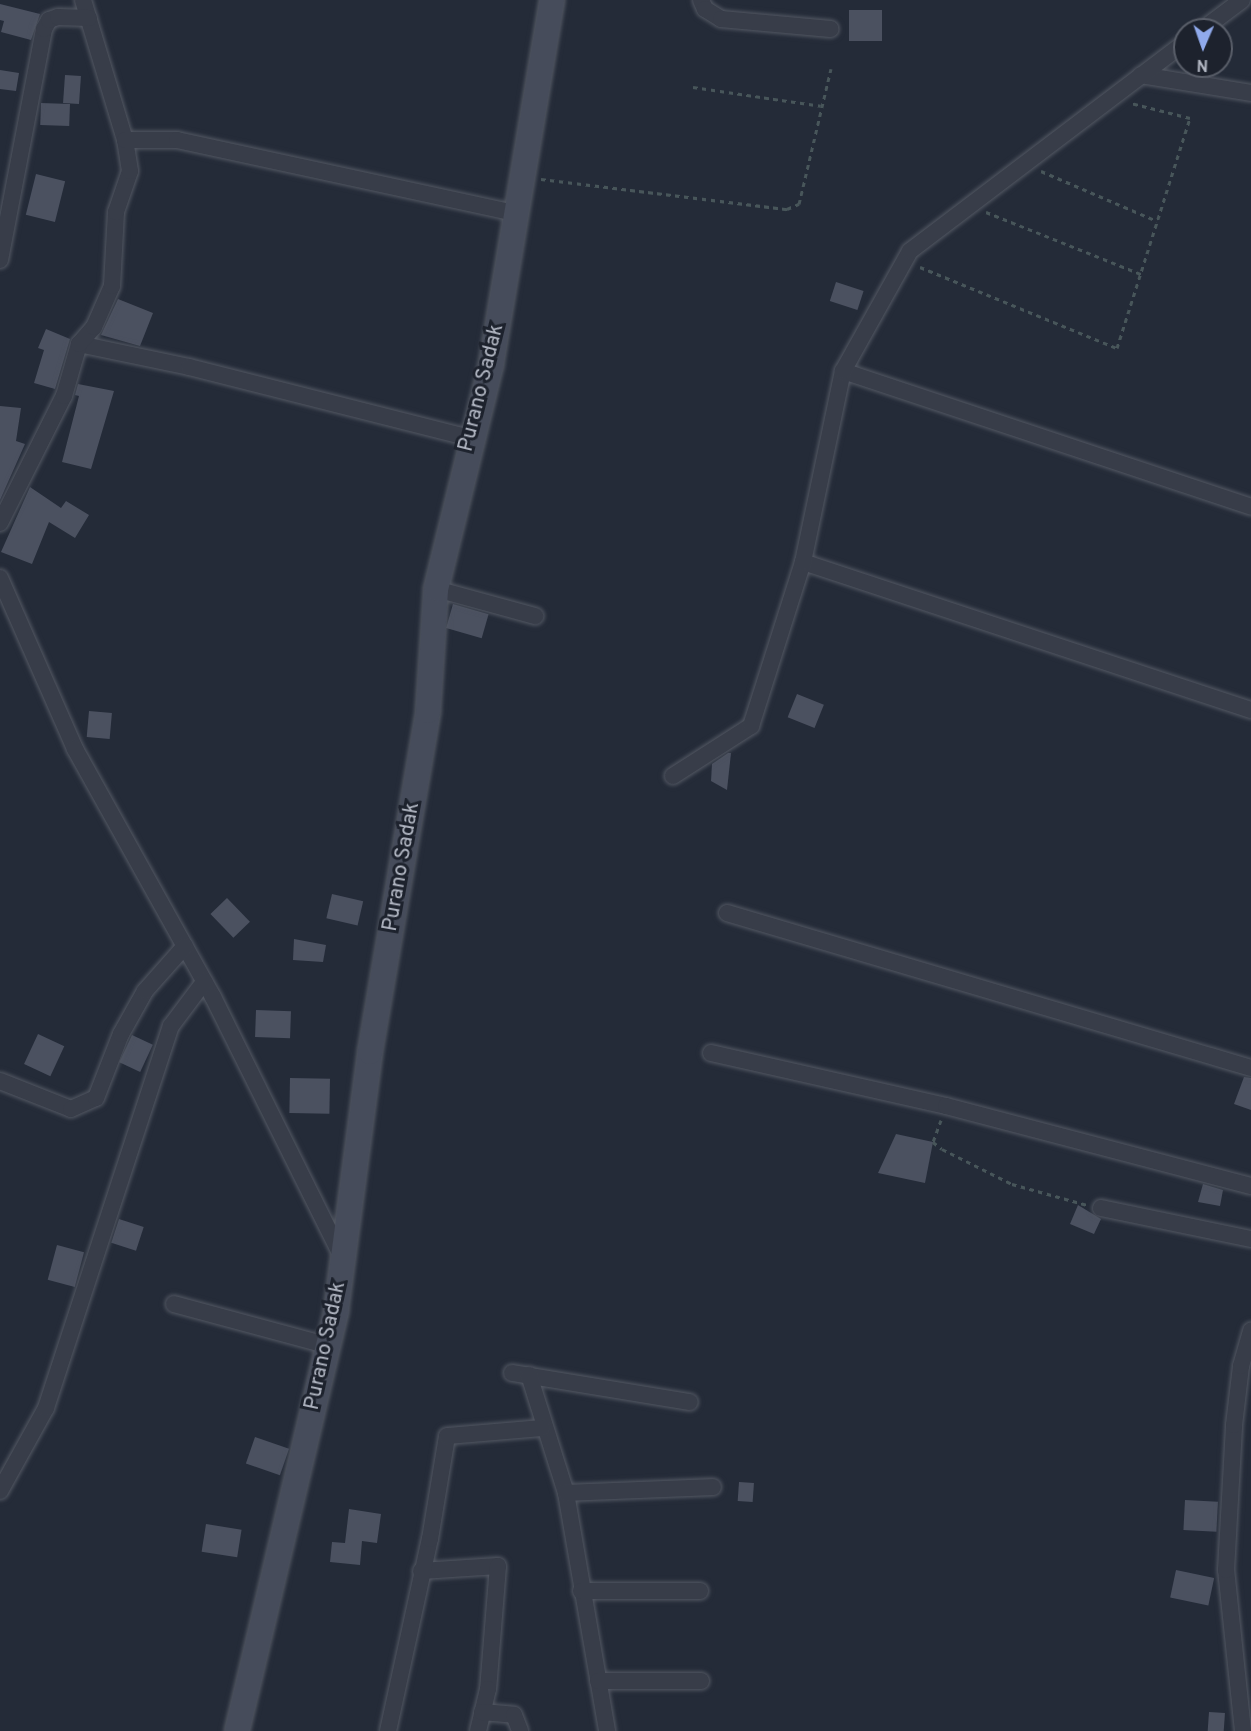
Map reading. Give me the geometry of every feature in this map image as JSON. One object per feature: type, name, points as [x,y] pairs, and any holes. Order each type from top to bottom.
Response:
[{"type":"main road","name":"Purano Sadak","points":[[237,1731],[326,1345],[336,1311],[370,1052],[428,711],[436,589],[470,438],[491,365],[552,0]]},
{"type":"street","points":[[0,523],[64,396],[79,344],[94,327],[114,278],[116,212],[130,171],[125,140],[83,0]]},
{"type":"street","points":[[701,0],[705,9],[721,19],[831,29]]},
{"type":"street","points":[[1218,18],[1242,0]]},
{"type":"street","points":[[0,260],[44,29],[49,20],[58,17],[88,18]]},
{"type":"street","points":[[673,776],[751,726],[803,562],[843,371],[910,251],[1026,164],[1109,97],[1173,51]]},
{"type":"street","points":[[1141,75],[1251,93]]},
{"type":"street","points":[[125,140],[177,140],[518,214]]},
{"type":"street","points":[[79,344],[189,367],[470,438]]},
{"type":"street","points":[[843,371],[1251,507]]},
{"type":"street","points":[[803,562],[1251,710]]},
{"type":"street","points":[[0,578],[75,749],[204,981],[343,1260]]},
{"type":"street","points":[[436,589],[535,616]]},
{"type":"street","points":[[727,913],[1251,1068]]},
{"type":"street","points":[[0,1081],[70,1109],[96,1098],[121,1034],[145,991],[185,946]]},
{"type":"street","points":[[0,1491],[46,1408],[171,1026],[204,981]]},
{"type":"street","points":[[711,1053],[946,1106],[1251,1186]]},
{"type":"street","points":[[1101,1208],[1251,1239]]},
{"type":"street","points":[[174,1304],[326,1345]]},
{"type":"street","points":[[1243,1731],[1235,1689],[1226,1570],[1234,1425],[1241,1366],[1251,1330]]},
{"type":"street","points":[[607,1731],[581,1591],[566,1493],[521,1374],[690,1402]]},
{"type":"street","points":[[388,1731],[447,1436],[543,1428]]},
{"type":"street","points":[[566,1493],[712,1487]]},
{"type":"street","points":[[421,1571],[498,1566],[488,1689],[478,1731]]},
{"type":"street","points":[[581,1591],[700,1591]]},
{"type":"street","points":[[598,1681],[701,1681]]},
{"type":"street","points":[[482,1712],[514,1715],[520,1731]]},
{"type":"path","points":[[521,177],[787,209],[799,204],[831,69]]},
{"type":"path","points":[[693,87],[821,106]]},
{"type":"path","points":[[904,261],[1118,348],[1190,118],[1109,97]]},
{"type":"path","points":[[1026,164],[1157,221]]},
{"type":"path","points":[[971,206],[1141,274]]},
{"type":"path","points":[[946,1106],[933,1142],[942,1149],[1012,1184],[1101,1208]]},
{"type":"building","points":[[0,4],[40,14],[31,40],[1,32],[4,21],[0,20]]},
{"type":"building","points":[[849,10],[882,10],[882,41],[849,41]]},
{"type":"building","points":[[0,70],[19,73],[16,91],[0,89]]},
{"type":"building","points":[[65,75],[81,76],[79,104],[63,103]]},
{"type":"building","points":[[41,103],[70,104],[69,126],[40,125]]},
{"type":"building","points":[[36,174],[65,181],[55,222],[26,215]]},
{"type":"building","points":[[836,282],[864,291],[857,310],[830,301]]},
{"type":"building","points":[[118,299],[153,313],[140,346],[101,335]]},
{"type":"building","points":[[46,329],[70,339],[55,389],[34,383],[44,350],[38,348]]},
{"type":"building","points":[[78,384],[114,391],[91,469],[62,462],[79,396],[75,395]]},
{"type":"building","points":[[0,406],[21,408],[16,441],[25,444],[0,500]]},
{"type":"building","points":[[30,487],[61,508],[66,501],[89,515],[75,538],[49,522],[32,564],[1,552]]},
{"type":"building","points":[[453,604],[489,614],[482,638],[446,628]]},
{"type":"building","points":[[797,694],[824,705],[815,728],[788,717]]},
{"type":"building","points":[[89,711],[112,713],[110,739],[87,737]]},
{"type":"building","points":[[731,753],[727,790],[711,781],[712,764]]},
{"type":"building","points":[[332,894],[363,901],[358,926],[326,918]]},
{"type":"building","points":[[227,898],[250,922],[233,938],[210,914]]},
{"type":"building","points":[[294,939],[326,945],[323,962],[293,960]]},
{"type":"building","points":[[256,1010],[291,1011],[290,1038],[255,1037]]},
{"type":"building","points":[[38,1034],[64,1046],[50,1076],[24,1064]]},
{"type":"building","points":[[132,1035],[153,1045],[140,1072],[119,1062]]},
{"type":"building","points":[[1244,1077],[1251,1078],[1251,1110],[1234,1104]]},
{"type":"building","points":[[290,1078],[330,1079],[329,1114],[289,1113]]},
{"type":"building","points":[[896,1134],[933,1142],[925,1183],[878,1173]]},
{"type":"building","points":[[1203,1184],[1223,1190],[1220,1206],[1198,1202]]},
{"type":"building","points":[[1078,1205],[1101,1219],[1094,1234],[1070,1224]]},
{"type":"building","points":[[119,1219],[144,1227],[136,1251],[111,1243]]},
{"type":"building","points":[[57,1245],[84,1252],[75,1287],[48,1280]]},
{"type":"building","points":[[255,1437],[289,1449],[280,1475],[246,1463]]},
{"type":"building","points":[[739,1482],[754,1483],[753,1502],[738,1501]]},
{"type":"building","points":[[1185,1500],[1218,1502],[1216,1532],[1183,1530]]},
{"type":"building","points":[[349,1509],[381,1514],[377,1543],[362,1541],[360,1565],[330,1562],[332,1542],[345,1543]]},
{"type":"building","points":[[206,1524],[242,1530],[237,1557],[202,1552]]},
{"type":"building","points":[[1176,1570],[1214,1578],[1208,1605],[1170,1597]]},
{"type":"building","points":[[1209,1712],[1225,1713],[1224,1731],[1208,1731]]}]
